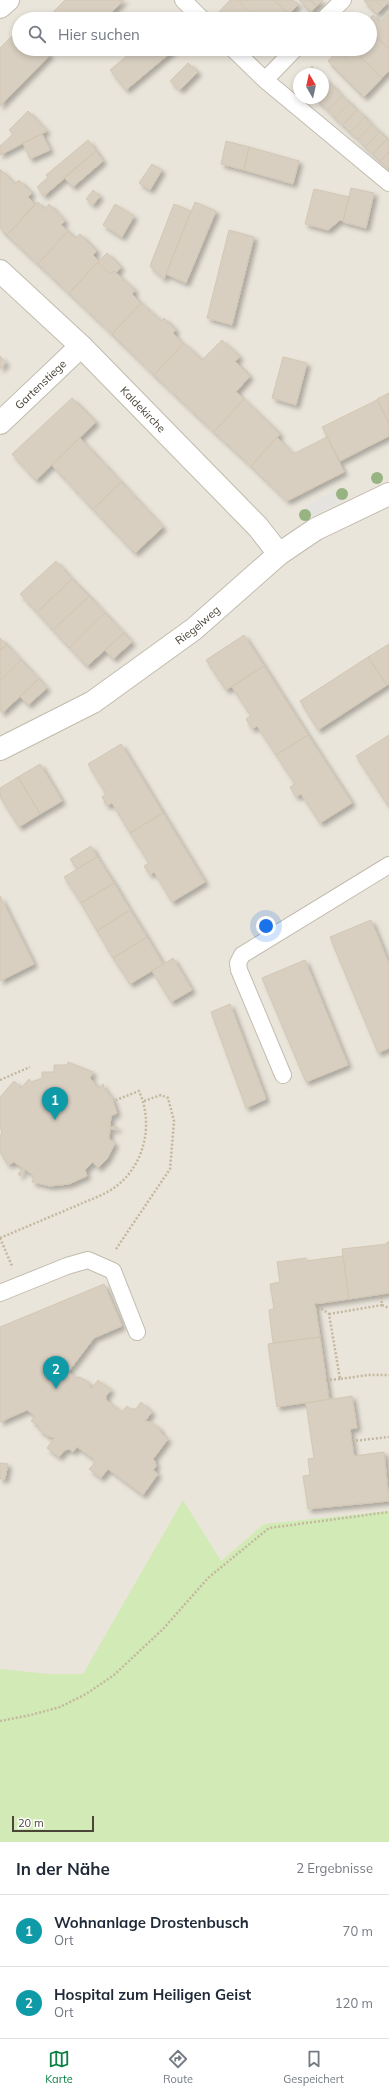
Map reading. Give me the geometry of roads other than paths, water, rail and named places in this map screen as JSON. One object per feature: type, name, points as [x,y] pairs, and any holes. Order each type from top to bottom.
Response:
[{"type":"street","points":[[0,7],[8,0]]},
{"type":"street","name":"Kaldekirche","points":[[0,271],[81,346],[258,527],[279,554]]},
{"type":"street","name":"Gartenstiege","points":[[0,423],[81,346]]},
{"type":"street","name":"Riegelweg","points":[[0,749],[93,702],[194,629],[279,554],[316,529],[389,494]]},
{"type":"lane","points":[[183,0],[195,12]]},
{"type":"lane","points":[[331,12],[342,0]]},
{"type":"lane","points":[[240,56],[265,80],[389,183]]},
{"type":"lane","points":[[265,80],[288,56]]},
{"type":"lane","points":[[283,1074],[239,970],[238,963],[242,955],[389,865]]},
{"type":"lane","points":[[0,1293],[67,1266],[88,1260],[113,1271],[137,1332]]},
{"type":"place","name":"Wohnanlage Drostenbusch","points":[[55,1120]]},
{"type":"place","name":"Hospital zum Heiligen Geist","points":[[56,1389]]}]
